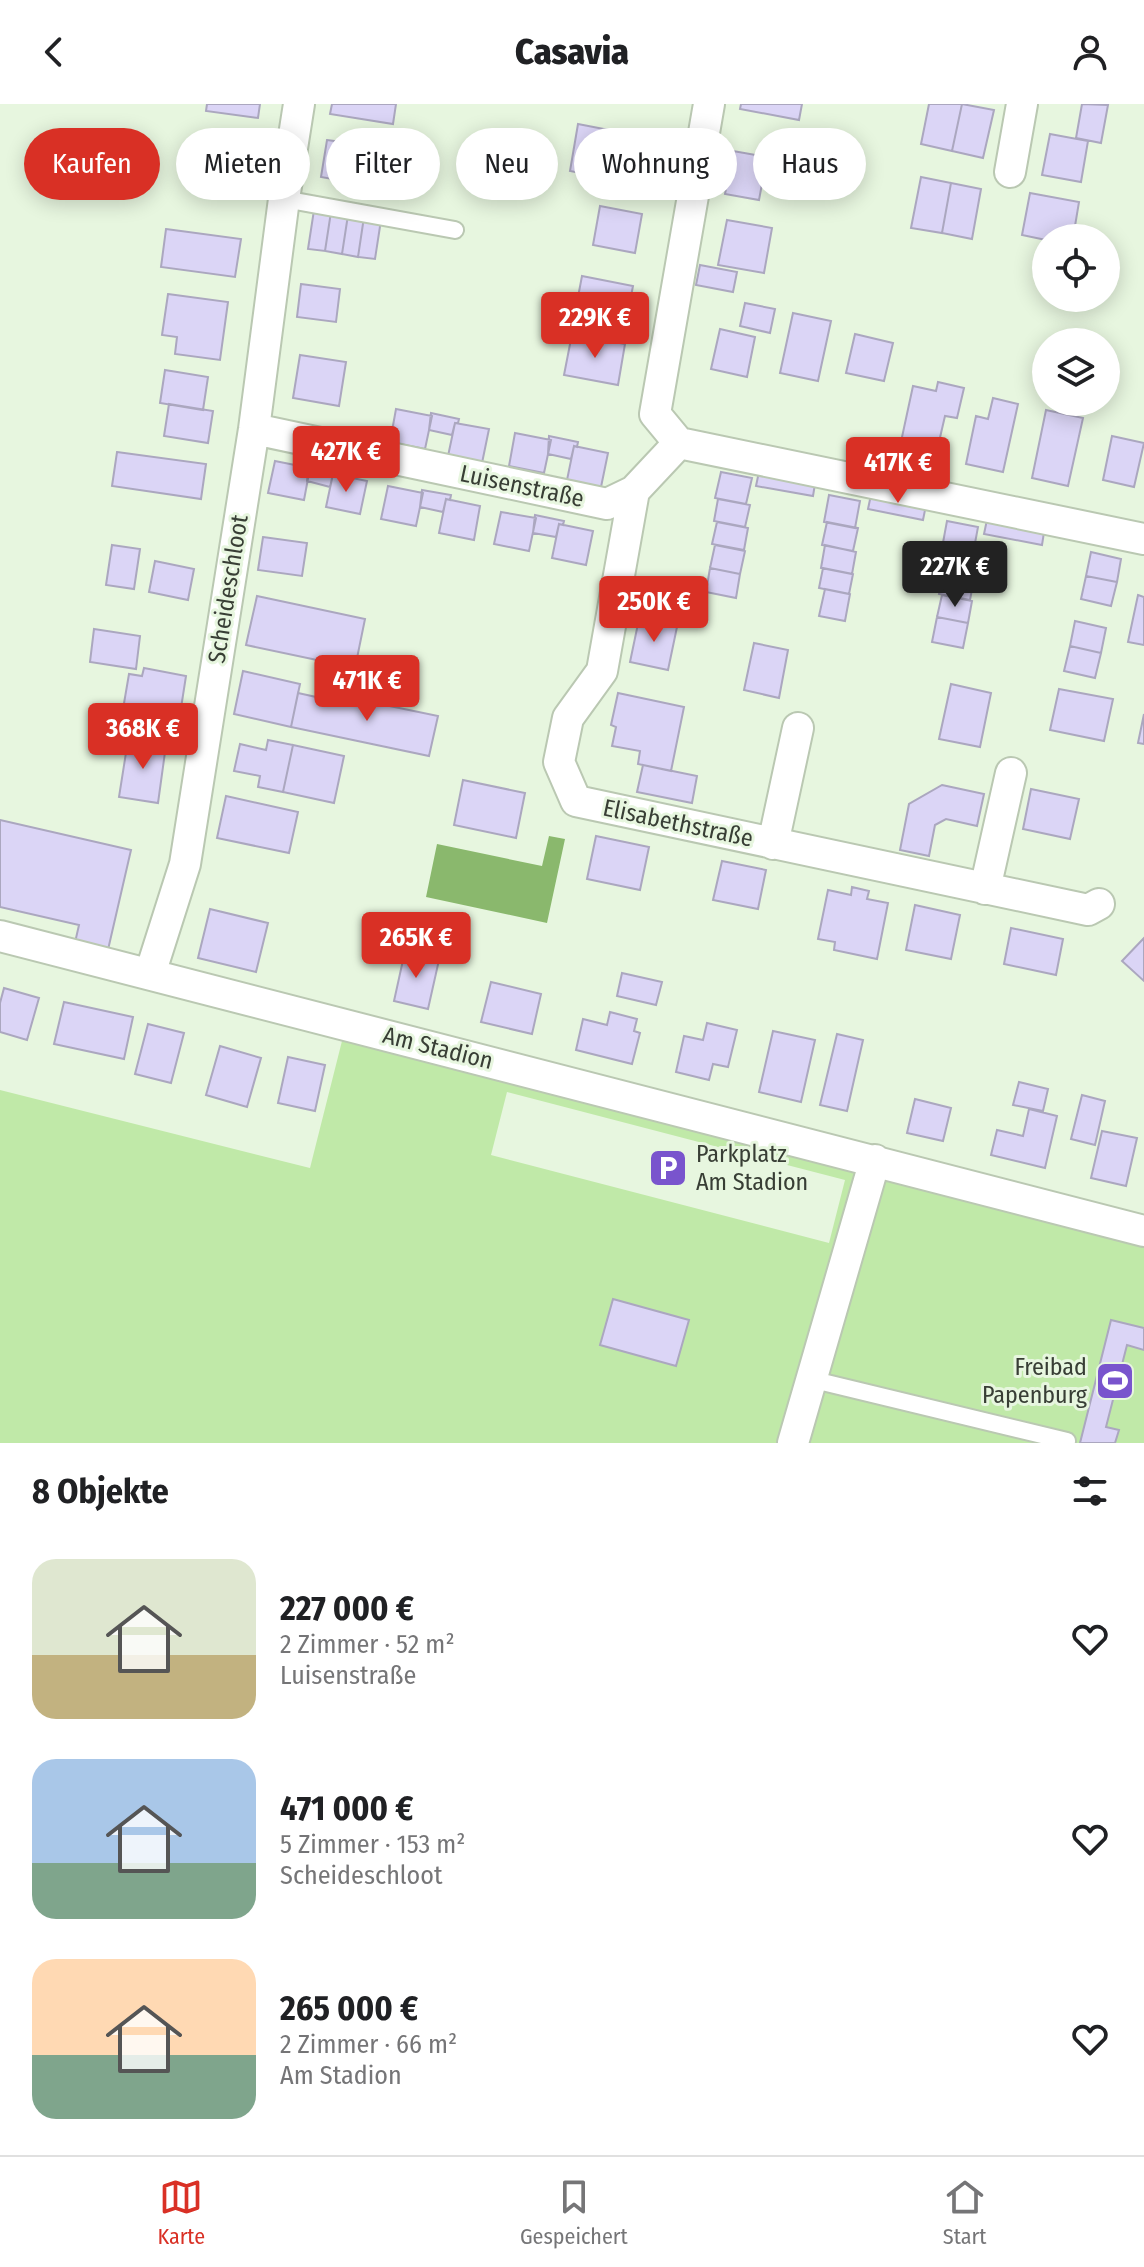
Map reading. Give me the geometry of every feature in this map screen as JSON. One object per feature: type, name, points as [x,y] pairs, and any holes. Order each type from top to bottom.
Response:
[{"type":"street","name":"Scheideschloot","points":[[295,128],[299,104]]},
{"type":"street","points":[[709,104],[655,414],[679,443],[1144,539]]},
{"type":"street","points":[[1010,172],[1022,104]]},
{"type":"street","name":"Scheideschloot","points":[[150,974],[185,864],[254,429],[284,200]]},
{"type":"street","name":"Luisenstraße","points":[[254,429],[607,504],[634,491]]},
{"type":"street","points":[[634,491],[679,443]]},
{"type":"street","name":"Elisabethstraße","points":[[634,491],[602,671],[568,718],[559,762],[576,801],[1088,910],[1099,904]]},
{"type":"street","name":"Elisabethstraße","points":[[773,844],[798,728]]},
{"type":"street","points":[[985,889],[1011,773]]},
{"type":"street","name":"Am Stadion","points":[[0,936],[1144,1231]]},
{"type":"street","points":[[793,1443],[875,1160]]},
{"type":"lane","points":[[290,200],[455,230]]},
{"type":"lane","points":[[810,1379],[1067,1441]]},
{"type":"shaded area","points":[[549,836],[565,839],[547,923],[426,897],[437,844],[542,866]]},
{"type":"shaded area","points":[[343,1037],[1144,1232],[1144,1443],[0,1443],[0,1090],[310,1168]],"holes":[[[507,1092],[845,1180],[829,1243],[491,1155]]]},
{"type":"building","points":[[207,104],[260,104],[258,118],[206,111]]},
{"type":"building","points":[[332,104],[396,104],[393,124],[330,114]]},
{"type":"building","points":[[741,104],[802,104],[799,120],[740,109]]},
{"type":"building","points":[[929,104],[962,104],[952,151],[921,144]]},
{"type":"building","points":[[962,104],[994,110],[983,158],[952,151]]},
{"type":"building","points":[[1082,104],[1108,105],[1101,143],[1076,138]]},
{"type":"building","points":[[578,124],[599,128],[577,128]]},
{"type":"building","points":[[1050,134],[1088,141],[1081,182],[1042,175]]},
{"type":"building","points":[[326,146],[326,178],[321,177]]},
{"type":"building","points":[[574,148],[574,172],[570,171]]},
{"type":"building","points":[[737,152],[753,155],[753,199],[737,196]]},
{"type":"building","points":[[921,177],[951,183],[942,233],[911,228]]},
{"type":"building","points":[[951,183],[981,189],[972,239],[942,233]]},
{"type":"building","points":[[1030,193],[1079,202],[1075,224],[1032,224],[1032,237],[1022,235]]},
{"type":"building","points":[[600,206],[642,214],[635,253],[593,245]]},
{"type":"building","points":[[314,210],[331,212],[325,251],[308,249]]},
{"type":"building","points":[[331,212],[348,215],[342,254],[325,251]]},
{"type":"building","points":[[348,215],[364,217],[358,257],[342,254]]},
{"type":"building","points":[[364,217],[381,220],[375,259],[358,257]]},
{"type":"building","points":[[727,220],[772,228],[764,273],[718,265]]},
{"type":"building","points":[[166,229],[241,239],[235,277],[161,267]]},
{"type":"building","points":[[700,265],[737,272],[733,292],[696,285]]},
{"type":"building","points":[[582,276],[633,286],[625,327],[574,318]]},
{"type":"building","points":[[301,284],[340,289],[336,322],[297,317]]},
{"type":"building","points":[[168,294],[228,302],[220,360],[175,354],[177,337],[162,335]]},
{"type":"building","points":[[745,303],[775,309],[770,333],[740,326]]},
{"type":"building","points":[[793,313],[831,321],[818,381],[780,373]]},
{"type":"building","points":[[720,329],[755,337],[747,377],[711,369]]},
{"type":"building","points":[[572,334],[625,344],[618,385],[564,375]]},
{"type":"building","points":[[855,334],[893,343],[884,381],[846,373]]},
{"type":"building","points":[[300,355],[346,362],[339,406],[293,398]]},
{"type":"building","points":[[165,370],[208,377],[203,410],[160,403]]},
{"type":"building","points":[[938,382],[964,388],[957,418],[945,416],[935,459],[899,451],[913,386],[936,391]]},
{"type":"building","points":[[993,398],[1018,404],[1003,472],[966,464],[976,416],[988,419]]},
{"type":"building","points":[[169,404],[213,411],[208,443],[164,436]]},
{"type":"building","points":[[396,409],[432,416],[425,449],[390,442]]},
{"type":"building","points":[[431,413],[459,419],[452,435],[429,430]]},
{"type":"building","points":[[1045,416],[1083,418],[1068,486],[1032,478]]},
{"type":"building","points":[[455,423],[489,429],[482,463],[448,456]]},
{"type":"building","points":[[515,433],[551,440],[544,473],[509,466]]},
{"type":"building","points":[[549,436],[578,442],[571,459],[548,454]]},
{"type":"building","points":[[1112,436],[1144,443],[1134,487],[1103,480]]},
{"type":"building","points":[[574,446],[608,453],[601,487],[567,480]]},
{"type":"building","points":[[117,452],[206,464],[201,499],[112,486]]},
{"type":"building","points":[[275,461],[310,468],[304,500],[268,493]]},
{"type":"building","points":[[309,464],[338,470],[337,475],[333,474],[330,487],[307,481]]},
{"type":"building","points":[[760,467],[816,478],[813,496],[756,486]]},
{"type":"building","points":[[721,472],[752,478],[746,504],[715,498]]},
{"type":"building","points":[[333,474],[367,481],[360,514],[326,507]]},
{"type":"building","points":[[388,486],[423,493],[416,526],[381,519]]},
{"type":"building","points":[[422,490],[451,495],[450,500],[446,499],[443,512],[420,507]]},
{"type":"building","points":[[872,490],[927,500],[923,520],[868,509]]},
{"type":"building","points":[[829,495],[860,501],[855,528],[824,522]]},
{"type":"building","points":[[446,499],[480,506],[474,540],[439,533]]},
{"type":"building","points":[[718,499],[750,505],[745,527],[714,521]]},
{"type":"building","points":[[501,512],[536,518],[529,551],[494,544]]},
{"type":"building","points":[[535,515],[564,521],[563,525],[559,524],[556,537],[533,533]]},
{"type":"building","points":[[988,515],[1045,526],[1042,545],[984,534]]},
{"type":"building","points":[[947,521],[978,527],[973,554],[942,548]]},
{"type":"building","points":[[717,522],[748,528],[744,550],[712,544]]},
{"type":"building","points":[[827,522],[858,528],[853,551],[822,545]]},
{"type":"building","points":[[559,524],[593,531],[586,565],[552,558]]},
{"type":"building","points":[[263,537],[307,543],[302,576],[258,570]]},
{"type":"building","points":[[112,545],[140,549],[134,589],[106,585]]},
{"type":"building","points":[[715,545],[745,551],[740,574],[710,568]]},
{"type":"building","points":[[825,545],[856,552],[852,574],[821,568]]},
{"type":"building","points":[[945,549],[976,555],[971,577],[940,571]]},
{"type":"building","points":[[1091,552],[1121,559],[1117,582],[1086,576]]},
{"type":"building","points":[[155,561],[194,569],[188,600],[149,592]]},
{"type":"building","points":[[710,568],[740,574],[736,598],[706,592]]},
{"type":"building","points":[[823,568],[853,574],[849,594],[819,588]]},
{"type":"building","points":[[943,572],[974,578],[970,600],[939,594]]},
{"type":"building","points":[[1086,576],[1117,582],[1111,606],[1081,599]]},
{"type":"building","points":[[825,589],[850,594],[845,621],[819,616]]},
{"type":"building","points":[[942,595],[972,601],[968,623],[937,617]]},
{"type":"building","points":[[1138,595],[1144,597],[1144,645],[1128,642]]},
{"type":"building","points":[[257,596],[365,619],[355,668],[246,645]]},
{"type":"building","points":[[937,617],[968,623],[963,648],[932,642]]},
{"type":"building","points":[[639,619],[677,627],[668,670],[630,662]]},
{"type":"building","points":[[1075,621],[1106,628],[1101,653],[1070,646]]},
{"type":"building","points":[[94,629],[140,636],[136,669],[90,662]]},
{"type":"building","points":[[754,643],[788,650],[779,698],[744,690]]},
{"type":"building","points":[[1070,646],[1101,653],[1095,678],[1064,671]]},
{"type":"building","points":[[144,668],[186,676],[181,708],[163,705],[160,722],[122,715],[129,674],[142,676]]},
{"type":"building","points":[[243,671],[300,684],[291,727],[234,714]]},
{"type":"building","points":[[951,684],[991,693],[980,747],[939,739]]},
{"type":"building","points":[[1059,689],[1113,699],[1104,741],[1050,730]]},
{"type":"building","points":[[298,693],[339,702],[341,696],[438,716],[429,756],[291,727]]},
{"type":"building","points":[[618,693],[684,707],[671,771],[638,764],[640,751],[612,746],[616,727],[611,725]]},
{"type":"building","points":[[1144,714],[1144,744],[1138,743]]},
{"type":"building","points":[[128,740],[166,745],[158,803],[119,797]]},
{"type":"building","points":[[268,740],[293,745],[283,792],[258,787],[260,776],[234,771],[240,744],[266,750]]},
{"type":"building","points":[[293,745],[344,756],[334,803],[283,792]]},
{"type":"building","points":[[643,765],[697,776],[692,803],[637,792]]},
{"type":"building","points":[[463,780],[525,793],[516,838],[454,825]]},
{"type":"building","points":[[942,785],[984,794],[977,826],[946,819],[935,825],[929,856],[900,850],[909,804]]},
{"type":"building","points":[[1031,789],[1079,799],[1070,839],[1023,829]]},
{"type":"building","points":[[226,796],[298,812],[289,853],[217,838]]},
{"type":"building","points":[[0,820],[131,850],[107,954],[74,947],[79,925],[0,907]]},
{"type":"building","points":[[596,836],[649,847],[640,890],[587,879]]},
{"type":"building","points":[[722,861],[766,870],[758,909],[713,900]]},
{"type":"building","points":[[852,887],[869,891],[867,899],[888,903],[877,959],[834,950],[835,942],[818,939],[828,890],[851,895]]},
{"type":"building","points":[[915,905],[960,915],[951,959],[906,950]]},
{"type":"building","points":[[210,909],[268,923],[256,972],[198,958]]},
{"type":"building","points":[[1011,928],[1063,939],[1056,975],[1004,964]]},
{"type":"building","points":[[1144,938],[1144,981],[1122,961]]},
{"type":"building","points":[[405,951],[439,960],[428,1009],[394,1001]]},
{"type":"building","points":[[622,973],[662,982],[656,1005],[617,996]]},
{"type":"building","points":[[491,982],[541,994],[532,1034],[481,1022]]},
{"type":"building","points":[[4,988],[39,998],[27,1040],[0,1032],[0,1003]]},
{"type":"building","points":[[64,1002],[133,1017],[124,1059],[54,1044]]},
{"type":"building","points":[[610,1012],[637,1019],[634,1031],[640,1033],[632,1064],[576,1050],[583,1019],[607,1025]]},
{"type":"building","points":[[707,1023],[737,1030],[728,1067],[713,1064],[709,1080],[676,1072],[684,1036],[703,1040]]},
{"type":"building","points":[[148,1024],[184,1033],[171,1083],[135,1074]]},
{"type":"building","points":[[773,1031],[815,1040],[801,1102],[759,1092]]},
{"type":"building","points":[[837,1034],[863,1040],[847,1111],[820,1105]]},
{"type":"building","points":[[220,1046],[261,1058],[247,1107],[206,1095]]},
{"type":"building","points":[[288,1057],[325,1065],[315,1111],[278,1103]]},
{"type":"building","points":[[1019,1082],[1048,1089],[1043,1111],[1013,1105]]},
{"type":"building","points":[[1082,1095],[1105,1101],[1095,1145],[1071,1139]]},
{"type":"building","points":[[915,1099],[951,1108],[943,1141],[907,1133]]},
{"type":"building","points":[[1029,1109],[1057,1116],[1045,1168],[991,1155],[997,1130],[1023,1136]]},
{"type":"building","points":[[1102,1131],[1137,1138],[1126,1186],[1091,1178]]},
{"type":"building","points":[[613,1299],[689,1320],[676,1366],[600,1345]]},
{"type":"building","points":[[1111,1320],[1144,1328],[1144,1350],[1127,1345],[1106,1427],[1119,1430],[1115,1443],[1080,1443]]},
{"type":"place","name":"Parkplatz Am Stadion","points":[[668,1168]]},
{"type":"place","name":"Freibad Papenburg","points":[[1115,1381]]}]
